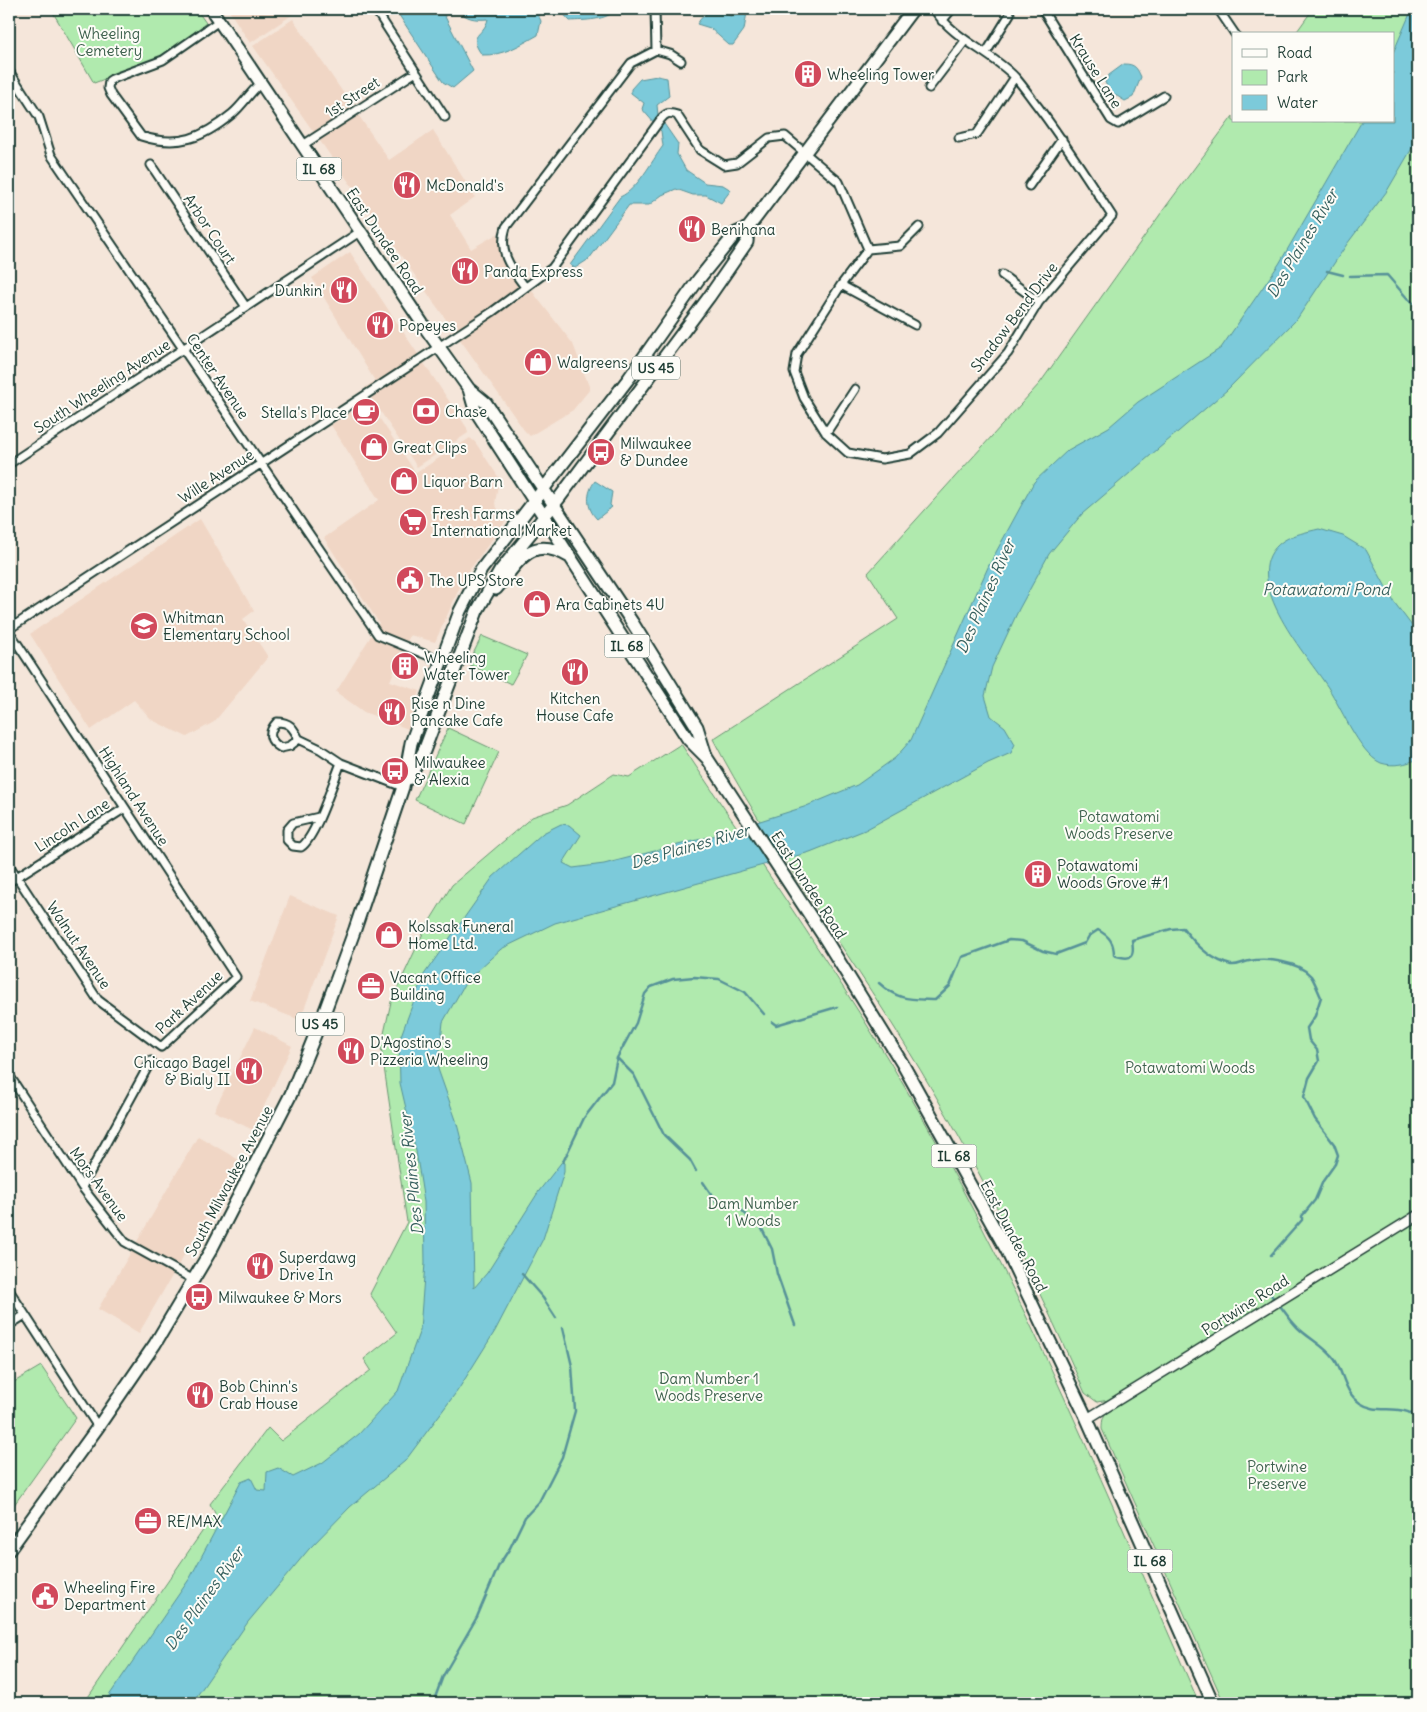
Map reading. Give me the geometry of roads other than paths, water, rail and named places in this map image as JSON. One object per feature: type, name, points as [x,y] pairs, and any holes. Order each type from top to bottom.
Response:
[{"type":"main road","name":"East Dundee Road","points":[[211,9],[439,346],[469,389],[486,403],[554,504],[632,622],[698,727],[707,758]]},
{"type":"main road","name":"US 45","points":[[543,488],[639,364],[698,280],[736,233],[748,228],[913,9]]},
{"type":"main road","name":"US 45","points":[[554,504],[709,298],[747,242],[748,228]]},
{"type":"main road","name":"East Dundee Road","points":[[469,389],[475,410],[568,556],[688,739],[707,758],[779,866],[912,1079],[1006,1248],[1087,1418],[1212,1703]]},
{"type":"main road","name":"South Milwaukee Avenue","points":[[9,1550],[155,1344],[194,1280],[270,1137],[306,1060],[355,929],[403,787],[411,743],[460,611],[481,570],[543,488]]},
{"type":"main road","name":"South Milwaukee Avenue","points":[[403,787],[424,751],[477,611],[500,571],[554,504]]},
{"type":"main road","points":[[477,611],[531,550],[547,547],[568,556]]},
{"type":"street","points":[[374,9],[446,117]]},
{"type":"street","points":[[655,9],[656,50]]},
{"type":"street","name":"Shadow Bend Drive","points":[[868,249],[841,285],[798,354],[794,372],[804,398],[826,433],[848,453],[882,460],[910,454],[938,433],[1008,353],[1039,302],[1112,216],[1062,139],[1015,77],[986,53],[965,41],[942,22],[934,9]]},
{"type":"street","points":[[942,22],[952,9]]},
{"type":"street","name":"Krause Lane","points":[[1042,9],[1111,120],[1118,124],[1164,96]]},
{"type":"street","points":[[1218,9],[1233,32]]},
{"type":"street","points":[[986,53],[1010,14]]},
{"type":"street","points":[[219,21],[163,60],[109,81],[108,88],[111,95],[141,136],[180,142],[196,137],[232,114],[249,92],[261,83]]},
{"type":"street","points":[[929,88],[965,41]]},
{"type":"street","points":[[525,287],[504,252],[502,241],[506,227],[631,63],[656,50],[670,54],[681,61]]},
{"type":"street","name":"Center Avenue","points":[[9,71],[39,117],[51,155],[378,634],[442,661]]},
{"type":"street","name":"1st Street","points":[[303,145],[416,72]]},
{"type":"street","points":[[959,138],[977,134],[1015,77]]},
{"type":"street","name":"Wille Avenue","points":[[9,630],[492,312],[552,268],[665,114],[677,115],[700,150],[724,165],[737,163],[769,138],[777,136],[784,136],[804,154]]},
{"type":"street","points":[[1029,186],[1062,139]]},
{"type":"street","points":[[804,154],[838,182],[868,249],[900,246],[919,227]]},
{"type":"street","name":"Arbor Court","points":[[151,166],[246,307]]},
{"type":"street","name":"South Wheeling Avenue","points":[[9,464],[361,232]]},
{"type":"street","points":[[1002,275],[1039,302]]},
{"type":"street","points":[[841,285],[915,325]]},
{"type":"street","points":[[826,433],[855,389]]},
{"type":"street","name":"Highland Avenue","points":[[9,630],[236,977]]},
{"type":"street","points":[[299,739],[341,762],[403,787]]},
{"type":"street","points":[[319,817],[293,823],[286,830],[287,840],[293,846],[301,847],[308,842],[319,817],[341,762]]},
{"type":"street","name":"Lincoln Lane","points":[[9,882],[125,808]]},
{"type":"street","name":"Walnut Avenue","points":[[9,866],[98,1000],[162,1047]]},
{"type":"street","name":"Park Avenue","points":[[162,1047],[236,977]]},
{"type":"street","points":[[82,1187],[151,1061]]},
{"type":"street","name":"Mors Avenue","points":[[9,1075],[82,1187],[125,1242],[194,1280]]},
{"type":"street","name":"Portwine Road","points":[[1087,1418],[1418,1216]]},
{"type":"street","points":[[9,1290],[98,1427]]},
{"type":"street","points":[[9,1325],[25,1315]]},
{"type":"water","points":[[395,9],[441,9],[473,71],[453,88],[443,82]]},
{"type":"water","points":[[456,9],[535,9],[541,21],[538,35],[504,52],[482,55],[476,39],[488,19],[471,18]]},
{"type":"water","points":[[559,9],[616,9],[601,18],[570,21]]},
{"type":"water","points":[[744,9],[752,9],[747,12],[744,30],[733,45],[729,45],[710,28],[697,24],[704,15],[712,11],[720,11],[730,16],[738,14]]},
{"type":"water","name":"Des Plaines River","points":[[1412,9],[1418,9],[1418,138],[1387,191],[1347,244],[1297,319],[1227,390],[1082,514],[1049,554],[1019,609],[992,667],[985,696],[991,716],[1005,727],[1015,744],[1011,753],[988,763],[865,830],[810,852],[555,923],[501,949],[467,980],[443,1022],[438,1069],[456,1120],[472,1183],[474,1288],[487,1273],[539,1191],[564,1159],[564,1172],[543,1239],[495,1331],[458,1390],[405,1461],[350,1507],[309,1549],[248,1622],[192,1703],[104,1703],[190,1578],[241,1482],[251,1478],[257,1490],[266,1491],[267,1472],[278,1468],[293,1477],[322,1463],[359,1434],[398,1391],[420,1330],[425,1263],[424,1202],[416,1151],[400,1083],[399,1041],[423,976],[493,877],[543,833],[561,824],[569,825],[581,835],[563,863],[573,868],[604,864],[713,836],[804,807],[857,785],[895,758],[911,740],[989,565],[1034,482],[1068,450],[1109,427],[1138,402],[1221,348],[1279,264],[1361,122],[1394,122],[1394,51]]},
{"type":"water","points":[[1124,64],[1135,67],[1141,77],[1133,97],[1125,101],[1109,91],[1105,82],[1109,75]]},
{"type":"water","points":[[657,76],[667,78],[669,96],[657,105],[658,115],[678,144],[677,154],[686,170],[705,183],[723,185],[731,190],[721,203],[706,195],[693,195],[676,189],[662,195],[649,205],[629,205],[589,259],[575,268],[570,265],[620,197],[633,188],[663,146],[661,131],[642,109],[644,103],[631,93],[631,89],[640,79]]},
{"type":"water","points":[[595,481],[612,492],[610,505],[612,507],[597,519],[593,515],[588,500],[590,490]]},
{"type":"water","name":"Potawatomi Pond","points":[[1319,529],[1343,536],[1366,550],[1394,602],[1415,630],[1418,631],[1418,759],[1405,764],[1390,765],[1381,763],[1373,758],[1357,739],[1331,692],[1290,634],[1278,613],[1270,593],[1266,573],[1270,555],[1283,541]]},
{"type":"waterway","points":[[1327,271],[1343,275]]},
{"type":"waterway","points":[[1350,276],[1387,275],[1407,298],[1418,307]]},
{"type":"waterway","points":[[879,983],[886,989],[905,998],[935,1000],[950,986],[962,957],[1009,940],[1022,941],[1043,951],[1056,954],[1085,943],[1089,936],[1098,930],[1110,940],[1114,955],[1124,958],[1128,958],[1132,954],[1132,940],[1171,929],[1183,928],[1204,951],[1223,963],[1233,965],[1249,961],[1273,960],[1290,964],[1305,971],[1311,976],[1321,997],[1315,1016],[1307,1028],[1309,1040],[1317,1050],[1319,1061],[1309,1078],[1304,1097],[1315,1119],[1334,1144],[1338,1155],[1335,1164],[1323,1181],[1315,1200],[1302,1216],[1302,1220],[1271,1255]]},
{"type":"waterway","points":[[563,1162],[584,1118],[612,1082],[617,1058],[636,1023],[645,994],[651,987],[673,979],[694,977],[719,979],[745,992],[764,1014]]},
{"type":"waterway","points":[[772,1022],[776,1025],[837,1007]]},
{"type":"waterway","points":[[617,1058],[634,1075],[664,1135],[690,1160],[696,1171]]},
{"type":"waterway","points":[[703,1182],[716,1201],[737,1205],[749,1218]]},
{"type":"waterway","points":[[761,1227],[772,1249],[777,1274],[795,1325]]},
{"type":"waterway","points":[[522,1274],[543,1298],[556,1318]]},
{"type":"waterway","points":[[1271,1295],[1275,1300]]},
{"type":"waterway","points":[[1278,1303],[1297,1327],[1331,1355],[1355,1399],[1367,1406],[1404,1411],[1418,1418]]},
{"type":"waterway","points":[[433,1703],[443,1676],[477,1617],[499,1565],[510,1548],[525,1517],[539,1502],[562,1457],[575,1411],[572,1366],[563,1328]]},
{"type":"place","name":"Wheeling Tower","points":[[808,74]]},
{"type":"place","name":"McDonald's","points":[[407,185]]},
{"type":"place","name":"Benihana","points":[[692,229]]},
{"type":"place","name":"Panda Express","points":[[465,271]]},
{"type":"place","name":"Dunkin'","points":[[344,290]]},
{"type":"place","name":"Popeyes","points":[[380,325]]},
{"type":"place","name":"Walgreens","points":[[538,362]]},
{"type":"place","name":"Chase","points":[[426,411]]},
{"type":"place","name":"Stella's Place","points":[[366,412]]},
{"type":"place","name":"Great Clips","points":[[374,447]]},
{"type":"place","name":"Milwaukee & Dundee","points":[[601,452]]},
{"type":"place","name":"Liquor Barn","points":[[404,481]]},
{"type":"place","name":"Fresh Farms International Market","points":[[413,522]]},
{"type":"place","name":"The UPS Store","points":[[410,580]]},
{"type":"place","name":"Ara Cabinets 4U","points":[[537,604]]},
{"type":"place","name":"Whitman Elementary School","points":[[144,626]]},
{"type":"place","name":"Wheeling Water Tower","points":[[405,666]]},
{"type":"place","name":"Kitchen House Cafe","points":[[575,672]]},
{"type":"place","name":"Rise n Dine Pancake Cafe","points":[[392,712]]},
{"type":"place","name":"Milwaukee & Alexia","points":[[395,771]]},
{"type":"place","name":"Potawatomi Woods Grove #1","points":[[1038,874]]},
{"type":"place","name":"Kolssak Funeral Home Ltd.","points":[[389,935]]},
{"type":"place","name":"Vacant Office Building","points":[[371,986]]},
{"type":"place","name":"D'Agostino's Pizzeria Wheeling","points":[[351,1051]]},
{"type":"place","name":"Chicago Bagel & Bialy II","points":[[249,1071]]},
{"type":"place","name":"Superdawg Drive In","points":[[260,1266]]},
{"type":"place","name":"Milwaukee & Mors","points":[[199,1297]]},
{"type":"place","name":"Bob Chinn's Crab House","points":[[200,1395]]},
{"type":"place","name":"RE/MAX","points":[[148,1521]]},
{"type":"place","name":"Wheeling Fire Department","points":[[45,1596]]},
{"type":"park label","name":"Wheeling Cemetery","points":[[109,42]]},
{"type":"park label","name":"Potawatomi Woods Preserve","points":[[1119,824]]},
{"type":"park label","name":"Potawatomi Woods","points":[[1190,1067]]},
{"type":"park label","name":"Dam Number 1 Woods","points":[[753,1212]]},
{"type":"park label","name":"Dam Number 1 Woods Preserve","points":[[709,1386]]},
{"type":"park label","name":"Portwine Preserve","points":[[1277,1474]]}]
